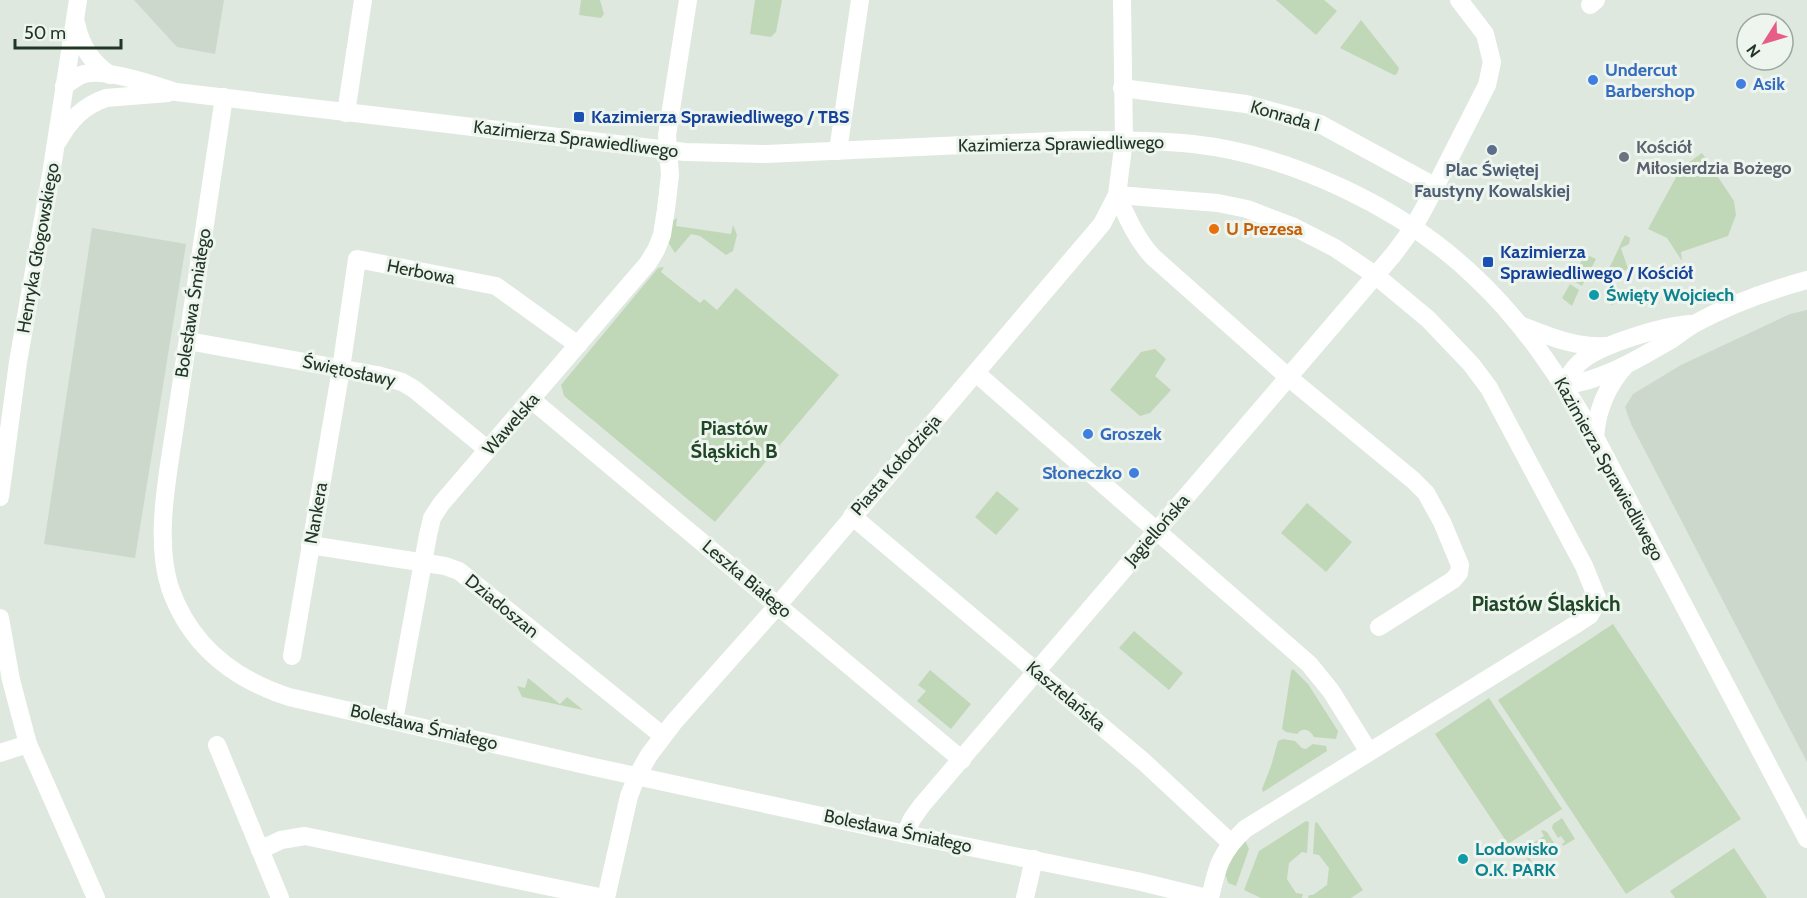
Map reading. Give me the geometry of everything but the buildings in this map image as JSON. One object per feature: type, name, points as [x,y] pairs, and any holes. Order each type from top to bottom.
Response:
[{"type":"street","points":[[346,113],[363,0]]},
{"type":"street","name":"Wawelska","points":[[394,720],[432,518],[441,504],[532,400],[656,250],[662,236],[669,187],[670,164],[667,150],[669,118],[688,0]]},
{"type":"street","points":[[838,151],[860,0]]},
{"type":"street","points":[[1122,0],[1124,140]]},
{"type":"street","points":[[1413,228],[1487,85],[1492,62],[1485,34],[1459,0]]},
{"type":"street","points":[[76,7],[84,47],[95,64],[110,75]]},
{"type":"street","name":"Henryka Głogowskiego","points":[[0,497],[18,362],[76,7]]},
{"type":"street","name":"Kazimierza Sprawiedliwego","points":[[64,86],[82,74],[96,73],[176,92],[667,150],[766,154],[1061,141],[1124,140],[1194,144],[1261,158],[1337,186],[1413,228],[1476,277],[1519,324],[1564,385],[1595,437],[1807,839]]},
{"type":"street","name":"Kazimierza Sprawiedliwego","points":[[64,86],[90,96],[106,98],[176,92]]},
{"type":"street","name":"Konrada I","points":[[1122,88],[1246,104],[1320,124],[1434,186]]},
{"type":"street","name":"Kazimierza Sprawiedliwego","points":[[55,145],[75,116],[89,105],[106,98]]},
{"type":"street","name":"Bolesława Śmiałego","points":[[224,98],[164,520],[164,556],[170,587],[185,621],[208,650],[237,674],[262,688],[289,697],[637,776],[905,834],[1137,880],[1208,898]]},
{"type":"street","name":"Piasta Kołodzieja","points":[[605,898],[628,801],[637,776],[663,736],[778,605],[1102,224],[1117,195],[1124,140]]},
{"type":"street","points":[[1208,898],[1218,866],[1231,843],[1257,821],[1578,623],[1590,615],[1596,606],[1597,598],[1584,566],[1489,388],[1471,364],[1428,318],[1375,275],[1335,248],[1294,227],[1247,209],[1218,203],[1117,195],[1135,233],[1148,252],[1288,377],[1426,493],[1442,522],[1460,565],[1458,573],[1453,580],[1379,627]]},
{"type":"street","name":"Jagiellońska","points":[[905,834],[912,819],[1393,255],[1413,228]]},
{"type":"street","name":"Herbowa","points":[[341,369],[357,259],[496,286],[578,345]]},
{"type":"street","points":[[1564,385],[1587,381],[1629,362],[1695,323],[1777,289],[1807,280]]},
{"type":"street","points":[[1564,385],[1572,371],[1583,360],[1611,346],[1670,327],[1695,323]]},
{"type":"street","points":[[1519,324],[1578,345],[1611,346]]},
{"type":"street","name":"Świętosławy","points":[[188,341],[377,375],[402,382],[420,393],[488,450]]},
{"type":"street","points":[[1595,437],[1600,408],[1605,395],[1615,378],[1629,362]]},
{"type":"street","name":"Nankera","points":[[292,656],[341,369]]},
{"type":"street","points":[[976,373],[1309,664],[1331,691],[1369,752]]},
{"type":"street","name":"Leszka Białego","points":[[532,400],[962,760]]},
{"type":"street","name":"Kasztelańska","points":[[852,516],[1144,762],[1231,843]]},
{"type":"street","name":"Dziadoszan","points":[[310,545],[445,566],[459,571],[663,736]]},
{"type":"street","points":[[0,618],[11,680],[28,744],[96,898]]},
{"type":"street","points":[[0,753],[28,744]]},
{"type":"street","points":[[217,745],[280,898]]},
{"type":"street","points":[[260,850],[281,840],[305,836],[605,898]]},
{"type":"street","points":[[1025,898],[1034,859]]},
{"type":"shaded area","points":[[134,0],[224,0],[215,54],[177,47]]},
{"type":"shaded area","points":[[92,228],[186,244],[135,558],[44,544]]},
{"type":"shaded area","points":[[1807,310],[1807,762],[1631,424],[1625,407],[1633,394],[1681,365],[1790,314]]},
{"type":"green space","points":[[581,0],[600,0],[604,14],[601,18],[579,15]]},
{"type":"green space","points":[[755,0],[782,0],[776,32],[771,37],[750,34]]},
{"type":"green space","points":[[1276,0],[1324,0],[1337,11],[1316,35]]},
{"type":"green space","points":[[1361,20],[1399,68],[1397,74],[1394,75],[1340,48]]},
{"type":"green space","points":[[1702,153],[1734,201],[1736,215],[1728,236],[1681,252],[1682,261],[1667,238],[1648,229],[1681,168]]},
{"type":"green space","points":[[677,218],[676,226],[731,234],[733,225],[737,235],[733,251],[726,255],[700,236],[691,234],[675,253],[668,242],[672,221]]},
{"type":"green space","points":[[1625,235],[1630,238],[1629,244],[1621,248],[1628,269],[1609,276],[1617,303],[1611,305],[1605,277]]},
{"type":"green space","points":[[1585,254],[1596,259],[1582,286],[1572,280]]},
{"type":"green space","points":[[664,267],[661,272],[700,303],[704,299],[717,310],[736,288],[839,375],[715,522],[564,396],[561,385],[658,268]]},
{"type":"green space","points":[[1570,284],[1579,290],[1572,306],[1562,298]]},
{"type":"green space","points":[[1155,349],[1166,359],[1155,376],[1171,390],[1150,413],[1140,416],[1110,390],[1141,352]]},
{"type":"green space","points":[[997,491],[1019,509],[996,535],[975,517]]},
{"type":"green space","points":[[1307,503],[1352,542],[1326,572],[1281,533]]},
{"type":"green space","points":[[1613,624],[1741,819],[1626,894],[1498,700]]},
{"type":"green space","points":[[1134,631],[1183,673],[1169,690],[1119,648]]},
{"type":"green space","points":[[1293,669],[1308,684],[1338,731],[1336,739],[1314,737],[1306,730],[1301,730],[1297,734],[1282,729]]},
{"type":"green space","points":[[930,670],[971,704],[951,729],[917,701],[926,691],[918,685]]},
{"type":"green space","points":[[528,678],[560,704],[567,697],[583,710],[522,697],[517,686],[525,688]]},
{"type":"green space","points":[[1489,698],[1562,809],[1508,844],[1435,734]]},
{"type":"green space","points":[[1283,739],[1295,741],[1306,749],[1313,744],[1326,746],[1327,751],[1263,792],[1262,789],[1278,741]]},
{"type":"green space","points":[[1562,818],[1575,839],[1563,846],[1565,842],[1561,836],[1558,838],[1552,828],[1553,824]]},
{"type":"green space","points":[[1306,821],[1309,822],[1307,853],[1302,852],[1289,863],[1287,879],[1296,893],[1303,894],[1302,898],[1261,898],[1244,890],[1259,851]]},
{"type":"green space","points":[[1317,822],[1363,890],[1351,898],[1308,898],[1309,895],[1313,895],[1327,885],[1329,868],[1319,855],[1313,854],[1315,823]]},
{"type":"green space","points":[[1541,831],[1547,832],[1558,849],[1556,851],[1550,842],[1528,856],[1534,865],[1532,866],[1521,850],[1521,845],[1525,848],[1544,836]]},
{"type":"green space","points":[[1244,838],[1249,849],[1236,886],[1228,883],[1226,876],[1222,874]]},
{"type":"green space","points":[[1734,848],[1767,898],[1675,898],[1670,891]]},
{"type":"place","name":"Undercut Barbershop","points":[[1593,80]]},
{"type":"place","name":"Asik","points":[[1741,84]]},
{"type":"place","name":"Kazimierza Sprawiedliwego / TBS","points":[[579,117]]},
{"type":"place","name":"Plac Świętej Faustyny Kowalskiej","points":[[1492,150]]},
{"type":"place","name":"Kościół Miłosierdzia Bożego","points":[[1624,157]]},
{"type":"place","name":"U Prezesa","points":[[1214,229]]},
{"type":"place","name":"Kazimierza Sprawiedliwego / Kościół","points":[[1488,262]]},
{"type":"place","name":"Święty Wojciech","points":[[1594,295]]},
{"type":"place","name":"Groszek","points":[[1088,434]]},
{"type":"place","name":"Słoneczko","points":[[1134,473]]},
{"type":"place","name":"Lodowisko O.K. PARK","points":[[1463,859]]},
{"type":"district","name":"Piastów Śląskich B","points":[[734,440]]},
{"type":"district","name":"Piastów Śląskich","points":[[1546,603]]}]
